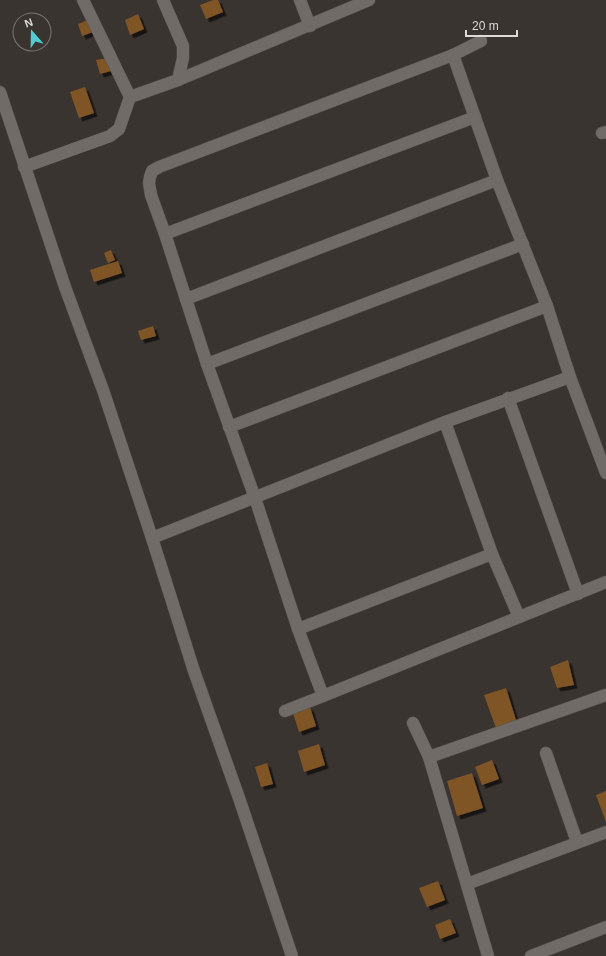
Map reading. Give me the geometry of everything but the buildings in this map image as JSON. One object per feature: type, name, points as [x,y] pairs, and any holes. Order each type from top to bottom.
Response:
[{"type":"street","points":[[24,167],[110,136],[119,129],[130,97],[83,0]]},
{"type":"street","points":[[163,0],[183,46],[183,58],[178,80]]},
{"type":"street","points":[[300,0],[310,26]]},
{"type":"street","points":[[130,97],[178,80],[370,0]]},
{"type":"street","points":[[323,696],[298,629],[255,498],[207,364],[150,189],[150,177],[152,172],[158,167],[453,55],[481,41]]},
{"type":"street","points":[[453,55],[497,180],[547,306],[570,377],[606,473]]},
{"type":"street","points":[[0,92],[65,288],[104,393],[194,672],[239,798],[292,956]]},
{"type":"street","points":[[165,234],[475,117]]},
{"type":"street","points":[[186,299],[497,180]]},
{"type":"street","points":[[207,364],[522,244]]},
{"type":"street","points":[[229,427],[547,306]]},
{"type":"street","points":[[152,538],[445,422],[508,398],[570,377]]},
{"type":"street","points":[[508,398],[578,594]]},
{"type":"street","points":[[445,422],[492,554],[519,617]]},
{"type":"street","points":[[298,629],[492,554]]},
{"type":"street","points":[[285,711],[606,582]]},
{"type":"street","points":[[429,757],[606,695]]},
{"type":"street","points":[[413,723],[429,757],[488,956]]},
{"type":"street","points":[[546,753],[578,842]]},
{"type":"street","points":[[467,884],[606,832]]},
{"type":"street","points":[[531,956],[606,927]]}]
